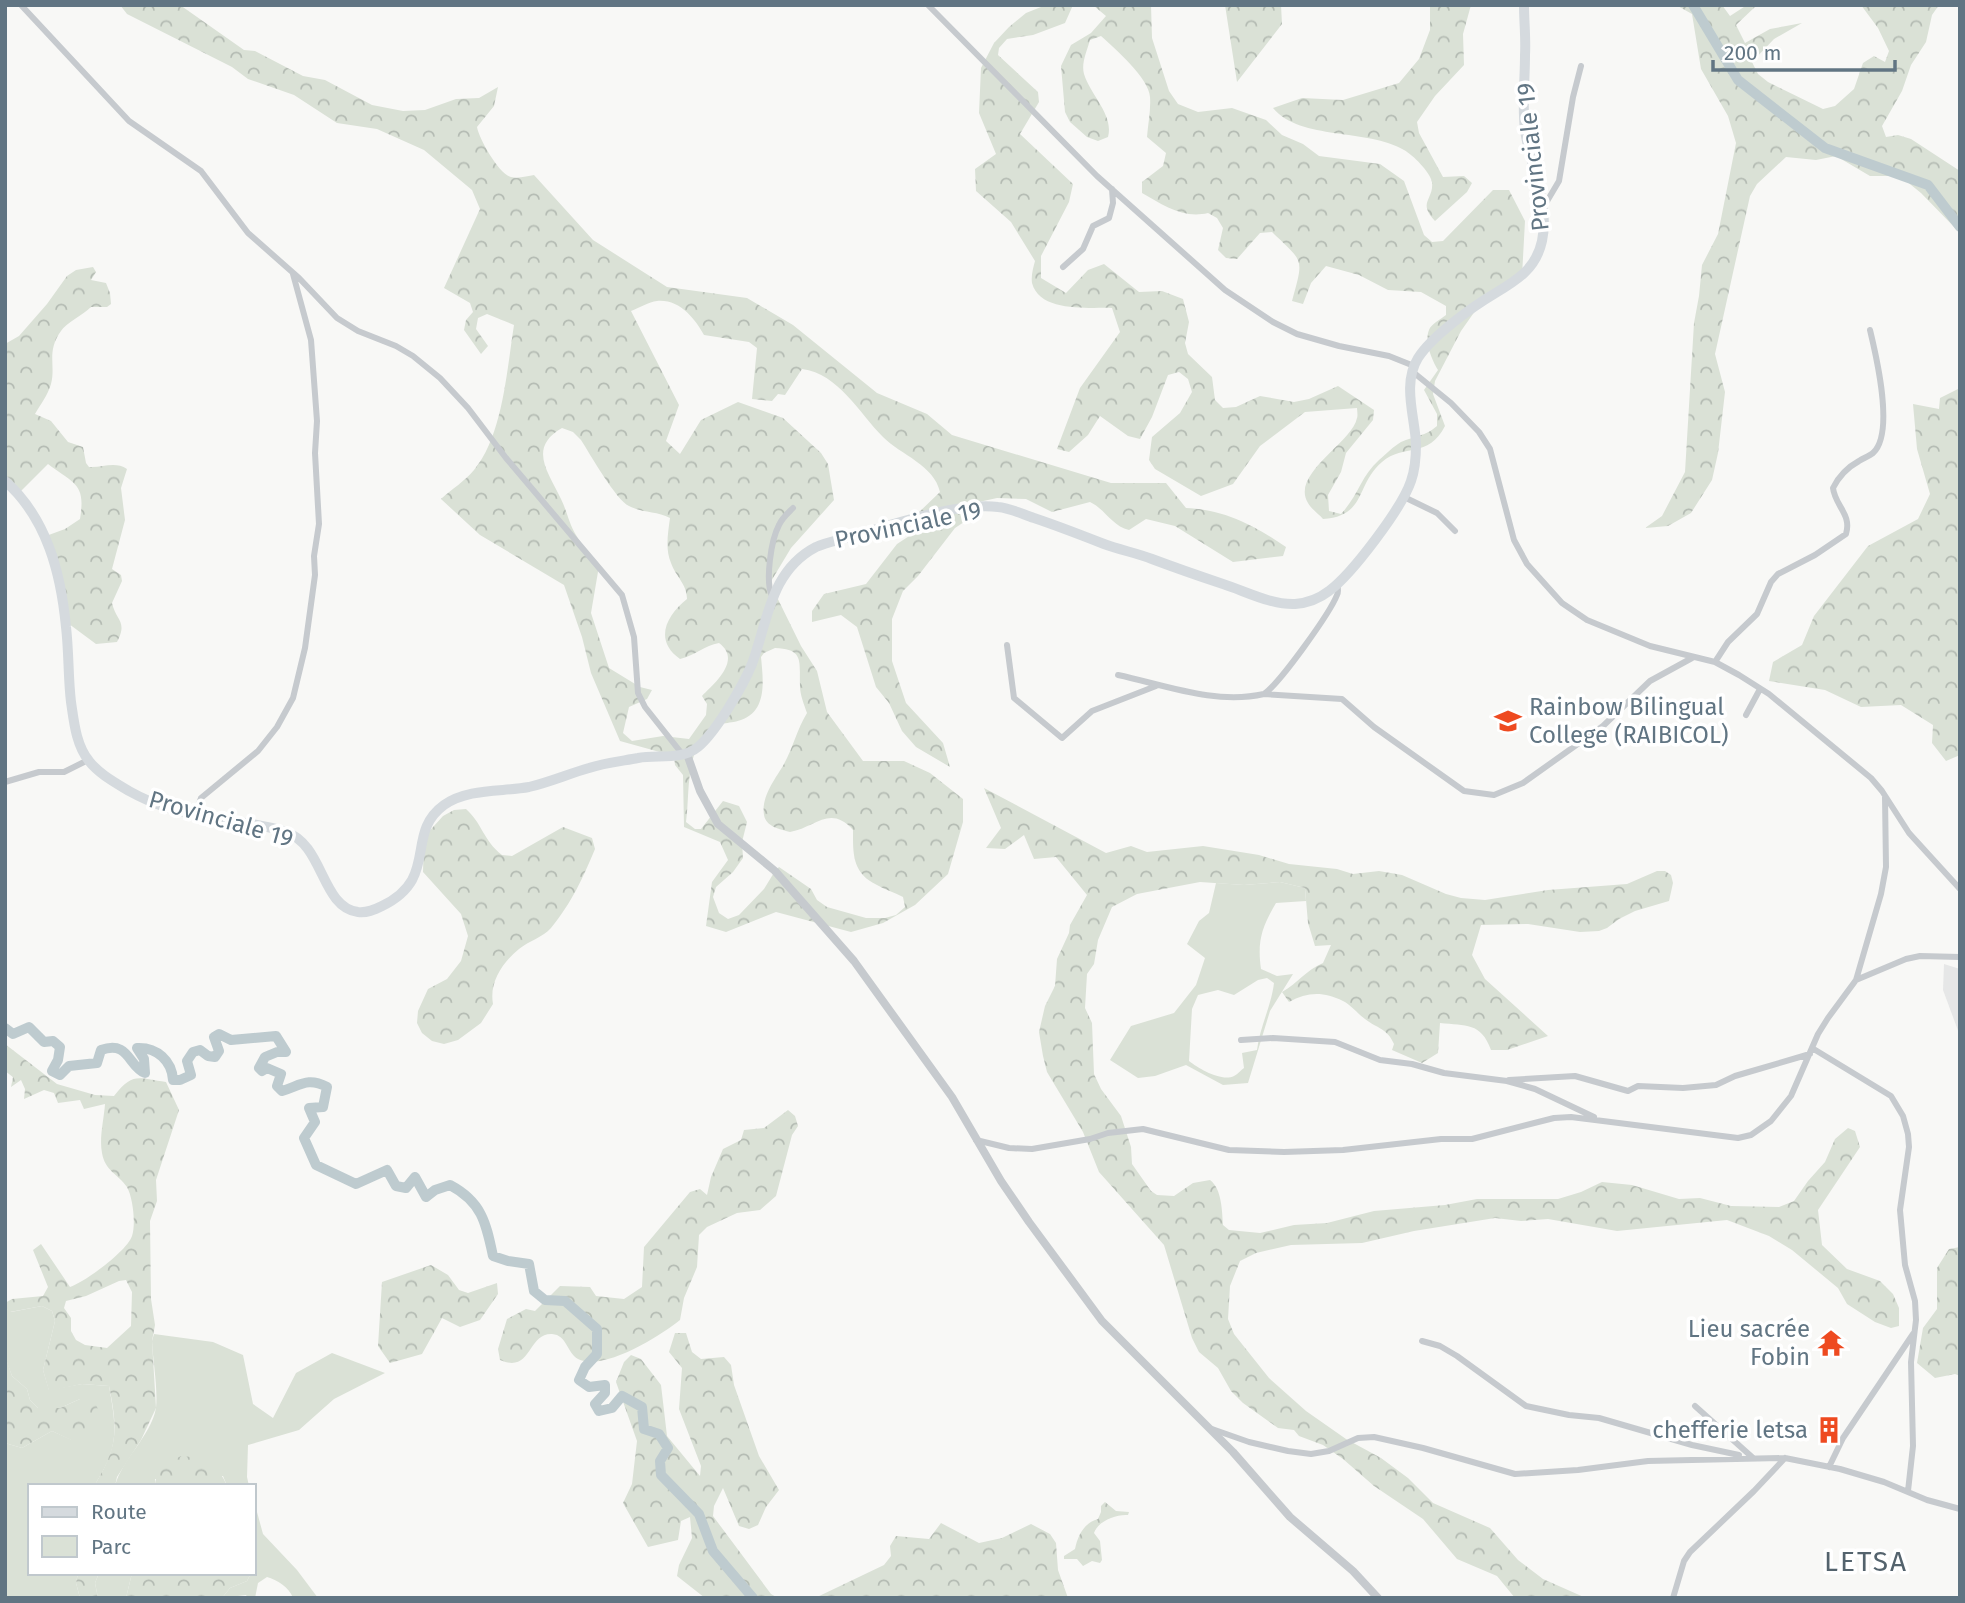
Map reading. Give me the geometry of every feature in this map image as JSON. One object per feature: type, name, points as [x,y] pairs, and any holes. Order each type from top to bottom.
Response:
[{"type":"main road","name":"Provinciale 19","points":[[5,481],[28,505],[51,550],[67,630],[70,692],[76,734],[88,760],[108,778],[146,800],[195,815],[249,823],[299,837],[310,850],[335,897],[348,909],[366,912],[390,902],[411,883],[416,874],[428,822],[437,811],[455,799],[527,787],[566,777],[589,767],[647,756],[685,755],[704,741],[745,678],[772,596],[785,572],[811,550],[823,544],[964,508],[1009,509],[1113,548],[1149,557],[1181,572],[1278,602],[1295,604],[1325,594],[1359,560],[1404,497],[1413,478],[1416,444],[1410,402],[1413,369],[1423,352],[1490,296],[1516,282],[1534,263],[1543,239],[1543,208],[1524,122],[1524,5]]},
{"type":"street","points":[[20,5],[129,121],[201,171],[248,233],[347,326],[405,351],[440,378],[468,408],[506,458],[622,595],[631,620],[636,683],[641,700],[685,755],[718,824],[775,871],[854,961],[952,1097],[976,1140],[1029,1222],[1102,1321],[1246,1467],[1290,1517],[1353,1571],[1378,1598]]},
{"type":"street","points":[[928,5],[1112,189],[1225,290],[1284,329],[1339,346],[1389,356],[1413,369],[1451,403],[1479,432],[1490,449],[1514,540],[1527,564],[1553,595],[1587,620],[1650,646],[1715,662],[1760,689],[1861,768],[1909,833],[1960,888]]},
{"type":"street","points":[[1543,208],[1559,181],[1581,66]]},
{"type":"street","points":[[1063,267],[1083,249],[1093,226],[1109,218],[1113,203],[1112,189]]},
{"type":"street","points":[[195,815],[201,798],[258,751],[277,727],[293,698],[305,648],[316,575],[314,556],[319,524],[315,453],[317,421],[311,340],[292,273]]},
{"type":"street","points":[[1715,662],[1728,642],[1757,614],[1777,574],[1815,555],[1846,534],[1849,525],[1847,516],[1833,494],[1833,488],[1847,469],[1872,454],[1878,447],[1883,418],[1883,396],[1870,330]]},
{"type":"street","points":[[1404,497],[1437,513],[1455,531]]},
{"type":"street","points":[[772,596],[769,573],[776,531],[780,522],[793,508]]},
{"type":"street","points":[[1265,694],[1316,629],[1337,595],[1337,584]]},
{"type":"street","points":[[1007,645],[1014,698],[1062,738],[1092,711],[1156,685]]},
{"type":"street","points":[[1118,675],[1188,693],[1342,699],[1374,727],[1464,791],[1494,795],[1523,783],[1603,726],[1650,681],[1693,657]]},
{"type":"street","points":[[1746,715],[1760,689]]},
{"type":"street","points":[[5,782],[39,772],[64,772],[88,760]]},
{"type":"street","points":[[976,1140],[1009,1148],[1032,1149],[1090,1139],[1108,1133],[1143,1129],[1229,1150],[1343,1150],[1441,1139],[1472,1139],[1554,1118],[1571,1117],[1738,1138],[1751,1135],[1765,1126],[1791,1096],[1828,1018],[1856,980],[1884,881],[1885,797]]},
{"type":"street","points":[[1856,980],[1906,959],[1920,956],[1960,957]]},
{"type":"street","points":[[1241,1040],[1326,1040],[1380,1060],[1412,1064],[1444,1073],[1507,1081],[1535,1089],[1599,1120]]},
{"type":"street","points":[[1507,1081],[1576,1076],[1628,1091],[1638,1086],[1683,1088],[1716,1085],[1811,1051],[1891,1096],[1903,1116],[1909,1147],[1900,1210],[1905,1265],[1915,1301],[1911,1386],[1913,1446],[1908,1491]]},
{"type":"street","points":[[1829,1466],[1843,1438],[1914,1333]]},
{"type":"street","points":[[1422,1341],[1440,1346],[1457,1356],[1526,1406],[1560,1414],[1599,1418],[1709,1449],[1750,1457]]},
{"type":"street","points":[[1695,1406],[1750,1457]]},
{"type":"street","points":[[1207,1427],[1249,1442],[1311,1454],[1329,1451],[1357,1438],[1374,1437],[1413,1445],[1515,1474],[1578,1470],[1648,1461],[1785,1458],[1829,1466],[1960,1509]]},
{"type":"street","points":[[1673,1598],[1684,1561],[1690,1552],[1785,1458]]},
{"type":"shaded area","points":[[1944,964],[1960,969],[1960,1036],[1943,990]]},
{"type":"green space","points":[[120,5],[180,5],[244,50],[255,51],[303,76],[325,80],[372,105],[403,111],[425,110],[456,99],[479,98],[498,87],[494,106],[477,127],[495,163],[514,178],[534,175],[593,240],[667,287],[747,298],[793,325],[877,393],[927,414],[952,435],[1111,483],[1166,483],[1186,508],[1226,515],[1251,526],[1286,547],[1283,556],[1233,562],[1175,526],[1146,519],[1129,530],[1123,528],[1090,502],[1052,512],[1026,499],[997,498],[915,516],[940,492],[937,483],[924,467],[883,437],[838,386],[827,378],[802,369],[785,395],[778,394],[772,401],[752,399],[757,348],[749,342],[704,335],[686,311],[673,303],[654,302],[631,311],[679,405],[666,441],[680,454],[701,420],[738,402],[783,418],[821,453],[828,464],[834,500],[791,548],[770,583],[801,646],[817,671],[827,712],[863,761],[904,761],[930,773],[963,799],[963,822],[948,874],[915,905],[883,923],[851,932],[776,912],[726,932],[706,926],[712,882],[728,860],[720,842],[684,827],[683,775],[675,765],[674,756],[620,741],[591,673],[564,585],[480,535],[441,499],[474,470],[492,439],[506,381],[514,325],[487,314],[478,318],[476,329],[488,346],[481,354],[464,330],[466,320],[473,312],[470,303],[444,288],[480,209],[472,190],[424,150],[377,129],[337,123],[294,95],[248,79],[232,67],[127,14]],"holes":[[[562,428],[573,432],[581,440],[610,486],[624,502],[634,508],[670,518],[669,558],[685,589],[687,599],[674,612],[666,628],[665,636],[672,652],[680,659],[719,643],[728,657],[724,671],[702,696],[707,704],[706,715],[689,739],[663,736],[632,741],[623,733],[629,707],[647,699],[652,690],[640,687],[609,668],[591,613],[599,566],[574,531],[544,461],[545,444]],[[775,648],[791,651],[798,658],[801,693],[807,713],[767,794],[765,819],[774,827],[790,832],[830,818],[845,822],[853,830],[854,855],[858,869],[880,887],[903,897],[905,907],[896,915],[866,918],[827,907],[817,900],[811,889],[779,867],[764,889],[739,915],[728,919],[719,913],[713,897],[716,887],[733,872],[743,858],[742,842],[747,822],[739,806],[723,801],[701,829],[695,829],[686,822],[692,764],[700,742],[707,733],[720,724],[750,716],[756,709],[762,693],[761,657]]]},
{"type":"green space","points":[[1046,5],[1073,5],[1065,23],[1033,35],[1007,39],[999,48],[998,55],[1038,92],[1039,102],[1020,134],[1073,184],[1069,202],[1041,256],[1041,278],[1066,293],[1088,270],[1104,264],[1139,292],[1162,291],[1183,299],[1189,322],[1185,343],[1188,354],[1212,377],[1215,400],[1223,408],[1236,407],[1260,396],[1294,402],[1309,399],[1338,386],[1374,410],[1373,420],[1346,453],[1341,472],[1328,495],[1329,511],[1341,514],[1373,466],[1401,442],[1429,432],[1437,426],[1437,414],[1424,390],[1438,370],[1427,340],[1432,326],[1446,315],[1446,306],[1421,292],[1388,290],[1359,275],[1326,266],[1311,283],[1303,304],[1292,301],[1298,276],[1298,262],[1296,256],[1272,232],[1260,233],[1237,259],[1226,258],[1218,250],[1223,228],[1217,218],[1208,213],[1190,214],[1174,210],[1142,193],[1142,182],[1163,166],[1166,153],[1147,137],[1150,97],[1144,81],[1101,36],[1090,40],[1083,70],[1108,121],[1108,137],[1098,141],[1087,137],[1070,122],[1065,112],[1061,66],[1071,45],[1091,33],[1106,16],[1094,6],[1083,5],[1151,5],[1152,38],[1169,91],[1178,104],[1198,112],[1232,108],[1266,120],[1282,135],[1303,144],[1319,156],[1380,164],[1404,181],[1424,235],[1432,242],[1443,241],[1493,190],[1509,190],[1525,221],[1522,276],[1480,304],[1461,331],[1435,381],[1433,394],[1445,426],[1438,436],[1423,447],[1390,456],[1382,462],[1368,480],[1354,506],[1347,512],[1337,517],[1323,519],[1309,505],[1305,492],[1307,481],[1314,470],[1353,428],[1357,408],[1305,412],[1260,446],[1233,484],[1201,496],[1155,469],[1149,460],[1152,437],[1180,413],[1192,392],[1188,379],[1179,372],[1168,375],[1152,417],[1140,439],[1128,436],[1100,416],[1088,435],[1069,452],[1057,449],[1080,388],[1120,332],[1112,308],[1079,308],[1055,304],[1037,293],[1032,283],[1035,261],[1011,222],[976,191],[975,169],[996,154],[979,113],[981,68],[994,43],[1009,27],[1026,13]]},
{"type":"green space","points":[[1225,5],[1281,5],[1282,24],[1237,82]]},
{"type":"green space","points":[[1430,5],[1471,5],[1463,34],[1464,65],[1435,96],[1417,122],[1419,133],[1443,177],[1464,176],[1472,183],[1467,192],[1435,221],[1427,209],[1432,188],[1431,178],[1408,152],[1389,143],[1300,125],[1273,108],[1302,98],[1343,100],[1399,83],[1419,59],[1430,30]]},
{"type":"green space","points":[[1676,5],[1722,5],[1730,16],[1747,5],[1757,5],[1736,25],[1745,43],[1770,29],[1802,23],[1774,39],[1752,62],[1758,74],[1768,82],[1823,109],[1835,106],[1854,89],[1863,63],[1874,56],[1885,62],[1889,51],[1878,28],[1861,5],[1939,5],[1932,15],[1926,42],[1911,65],[1902,91],[1882,126],[1886,137],[1898,135],[1911,139],[1960,171],[1960,233],[1921,193],[1900,176],[1870,176],[1836,156],[1816,160],[1786,157],[1757,184],[1750,196],[1715,354],[1725,392],[1712,480],[1691,513],[1668,526],[1645,528],[1662,516],[1685,472],[1694,323],[1702,265],[1718,234],[1736,143],[1728,116],[1701,69],[1692,14]]},
{"type":"green space","points":[[93,267],[96,272],[91,280],[106,283],[111,304],[107,307],[91,307],[61,331],[54,345],[51,384],[35,414],[51,421],[68,442],[83,447],[89,467],[113,465],[127,469],[121,488],[125,520],[112,569],[121,575],[122,581],[112,603],[121,630],[117,642],[96,644],[65,621],[46,536],[65,529],[80,519],[79,491],[71,481],[48,464],[20,492],[5,479],[5,344],[19,336],[67,276],[76,270]]},
{"type":"green space","points":[[1960,388],[1960,755],[1946,761],[1932,743],[1933,725],[1901,705],[1861,707],[1825,690],[1769,681],[1773,662],[1802,645],[1814,616],[1868,546],[1918,519],[1930,494],[1917,449],[1913,404],[1939,409],[1940,398]]},
{"type":"green space","points":[[946,512],[973,516],[955,528],[903,591],[892,619],[892,661],[906,703],[943,743],[950,767],[916,747],[902,731],[889,703],[876,687],[857,627],[841,615],[812,622],[812,611],[824,594],[866,584],[897,544]]},
{"type":"green space","points":[[984,788],[1106,853],[1131,846],[1147,852],[1203,846],[1353,874],[1379,871],[1402,875],[1461,898],[1485,900],[1548,890],[1627,884],[1657,871],[1665,871],[1671,875],[1673,883],[1669,901],[1635,911],[1599,931],[1580,932],[1528,924],[1481,925],[1472,955],[1485,979],[1548,1036],[1507,1050],[1491,1050],[1482,1034],[1472,1027],[1440,1023],[1438,1053],[1422,1063],[1392,1050],[1394,1044],[1382,1029],[1343,1001],[1315,994],[1289,1002],[1282,992],[1323,963],[1331,945],[1315,946],[1308,923],[1305,888],[1280,882],[1244,885],[1200,882],[1137,894],[1112,907],[1098,940],[1094,964],[1087,974],[1085,1008],[1092,1023],[1094,1074],[1101,1089],[1121,1116],[1131,1147],[1132,1164],[1151,1191],[1157,1195],[1174,1196],[1193,1183],[1210,1180],[1219,1195],[1223,1225],[1229,1230],[1260,1233],[1294,1225],[1327,1223],[1374,1211],[1445,1205],[1477,1199],[1558,1199],[1602,1182],[1632,1185],[1679,1199],[1700,1198],[1731,1206],[1779,1207],[1794,1201],[1825,1162],[1835,1139],[1848,1128],[1855,1131],[1860,1147],[1818,1210],[1822,1245],[1847,1269],[1880,1281],[1893,1294],[1899,1308],[1899,1326],[1891,1328],[1875,1322],[1847,1304],[1838,1288],[1792,1250],[1769,1236],[1727,1220],[1617,1231],[1548,1219],[1521,1221],[1495,1218],[1414,1231],[1362,1243],[1291,1245],[1256,1253],[1240,1261],[1230,1286],[1228,1319],[1234,1334],[1269,1378],[1306,1411],[1408,1478],[1433,1503],[1490,1528],[1518,1560],[1543,1579],[1586,1598],[1515,1598],[1497,1576],[1457,1559],[1423,1519],[1374,1486],[1343,1459],[1323,1445],[1299,1436],[1294,1430],[1278,1428],[1243,1403],[1231,1391],[1218,1368],[1199,1352],[1192,1338],[1164,1245],[1099,1172],[1083,1132],[1047,1072],[1043,1056],[1039,1032],[1045,1006],[1055,986],[1057,959],[1070,925],[1087,895],[1056,857],[1034,859],[1024,835],[1005,849],[986,848],[1001,828]]},
{"type":"green space","points":[[466,809],[502,855],[512,856],[563,827],[592,838],[595,849],[576,890],[551,928],[519,949],[503,966],[495,980],[493,1004],[481,1023],[458,1040],[444,1044],[432,1041],[422,1033],[417,1023],[418,1011],[428,989],[447,979],[461,961],[468,936],[461,914],[423,872],[424,837],[443,816],[454,810]]},
{"type":"green space","points":[[1280,882],[1305,888],[1306,901],[1276,903],[1264,927],[1260,942],[1261,969],[1277,976],[1293,974],[1270,1011],[1248,1083],[1223,1085],[1186,1065],[1155,1076],[1138,1078],[1110,1060],[1131,1026],[1174,1013],[1196,985],[1205,958],[1187,944],[1199,921],[1209,913],[1216,883],[1244,885]],"holes":[[[1267,978],[1274,983],[1257,1050],[1242,1053],[1244,1068],[1234,1076],[1223,1077],[1204,1071],[1189,1061],[1192,1009],[1198,995],[1218,990],[1234,995],[1258,980]]]},
{"type":"green space","points":[[5,1044],[57,1084],[95,1095],[114,1096],[126,1083],[136,1078],[166,1082],[179,1110],[156,1180],[157,1201],[150,1221],[156,1408],[115,1484],[95,1484],[108,1460],[114,1438],[114,1415],[109,1386],[82,1384],[49,1391],[43,1370],[55,1321],[52,1311],[42,1306],[10,1312],[5,1303],[12,1299],[43,1296],[48,1287],[33,1250],[41,1244],[70,1287],[95,1273],[122,1250],[132,1236],[134,1218],[131,1198],[127,1187],[109,1168],[102,1153],[105,1104],[84,1109],[80,1100],[58,1103],[54,1093],[44,1090],[24,1099],[25,1089],[21,1080],[11,1087],[13,1077],[5,1071]],"holes":[[[126,1280],[132,1292],[131,1326],[107,1348],[85,1345],[76,1340],[71,1331],[71,1318],[64,1308],[66,1301]]]},
{"type":"green space","points":[[788,1110],[795,1116],[798,1126],[792,1135],[776,1196],[760,1210],[737,1213],[707,1227],[699,1235],[697,1267],[684,1298],[680,1320],[646,1343],[602,1361],[578,1359],[561,1337],[552,1334],[544,1335],[518,1362],[500,1360],[498,1349],[507,1319],[526,1309],[535,1311],[560,1286],[590,1287],[596,1296],[624,1299],[642,1287],[644,1247],[690,1192],[700,1189],[707,1195],[711,1177],[723,1149],[741,1140],[744,1130],[764,1128]]},
{"type":"green space","points":[[1960,1247],[1960,1376],[1955,1374],[1935,1378],[1917,1363],[1923,1328],[1937,1309],[1937,1268],[1949,1249]]},
{"type":"green space","points":[[431,1265],[448,1275],[459,1290],[468,1293],[497,1283],[498,1294],[480,1320],[460,1327],[442,1318],[422,1354],[390,1363],[378,1346],[382,1282]]},
{"type":"green space","points":[[42,1306],[52,1311],[55,1321],[43,1370],[49,1390],[82,1384],[109,1386],[114,1415],[114,1438],[108,1460],[95,1484],[28,1484],[28,1575],[78,1575],[76,1583],[80,1598],[5,1598],[5,1443],[22,1448],[52,1431],[72,1440],[80,1399],[60,1408],[38,1408],[30,1400],[27,1389],[12,1376],[5,1357],[5,1307],[11,1312]]},
{"type":"green space","points":[[675,1333],[686,1333],[692,1352],[701,1359],[724,1357],[731,1365],[734,1385],[759,1456],[779,1490],[766,1507],[758,1525],[749,1529],[739,1526],[723,1488],[714,1506],[713,1516],[771,1594],[778,1598],[705,1598],[677,1576],[679,1565],[692,1538],[690,1517],[681,1521],[678,1540],[648,1547],[623,1503],[632,1484],[637,1441],[616,1382],[624,1362],[631,1355],[641,1359],[661,1385],[667,1436],[700,1476],[701,1466],[679,1409],[682,1368],[669,1352]]},
{"type":"green space","points":[[154,1334],[213,1342],[243,1355],[253,1404],[273,1418],[296,1373],[332,1353],[385,1373],[334,1399],[299,1430],[248,1445],[249,1484],[226,1484],[223,1476],[155,1479],[155,1484],[116,1484],[148,1428],[156,1408],[152,1341]]},
{"type":"green space","points":[[5,1355],[12,1376],[27,1389],[30,1400],[38,1408],[60,1408],[80,1399],[92,1400],[99,1415],[85,1439],[73,1441],[52,1431],[22,1448],[5,1443]]},
{"type":"green space","points":[[181,1456],[196,1458],[215,1468],[226,1484],[155,1484],[160,1471]]},
{"type":"green space","points":[[1105,1502],[1116,1511],[1129,1512],[1128,1515],[1108,1519],[1096,1529],[1094,1533],[1100,1541],[1100,1563],[1092,1561],[1083,1566],[1077,1559],[1064,1559],[1064,1556],[1075,1549],[1085,1527],[1098,1519],[1101,1506]]},
{"type":"green space","points":[[256,1508],[263,1534],[297,1570],[318,1598],[293,1598],[282,1584],[267,1577],[258,1583],[255,1598],[248,1598],[246,1595],[222,1598],[230,1588],[247,1581],[250,1575],[256,1575]]},
{"type":"green space","points":[[941,1523],[979,1543],[1002,1538],[1031,1524],[1050,1534],[1056,1543],[1058,1570],[1068,1598],[815,1598],[884,1565],[891,1556],[890,1546],[896,1536],[929,1539]]},
{"type":"green space","points":[[78,1575],[98,1575],[95,1583],[98,1598],[80,1598],[76,1583]]},
{"type":"green space","points":[[98,1575],[132,1575],[126,1598],[98,1598],[95,1583]]},
{"type":"green space","points":[[132,1575],[250,1575],[247,1581],[230,1588],[222,1598],[126,1598]]},
{"type":"waterway","points":[[1693,5],[1738,80],[1825,148],[1928,185],[1960,227]]},
{"type":"waterway","points":[[5,1028],[13,1034],[29,1027],[44,1042],[53,1041],[60,1047],[58,1060],[52,1071],[60,1075],[69,1066],[97,1063],[101,1050],[110,1048],[123,1051],[139,1070],[145,1073],[144,1059],[137,1048],[144,1048],[162,1056],[170,1067],[173,1080],[191,1075],[187,1061],[193,1052],[200,1050],[215,1057],[219,1051],[214,1037],[219,1034],[231,1040],[276,1036],[286,1052],[265,1057],[259,1068],[262,1071],[267,1068],[281,1074],[277,1086],[282,1091],[309,1082],[327,1087],[323,1107],[309,1108],[315,1122],[304,1138],[316,1165],[356,1184],[387,1170],[396,1186],[406,1188],[415,1177],[426,1197],[435,1190],[450,1185],[469,1199],[481,1214],[493,1256],[529,1264],[534,1291],[545,1300],[565,1301],[597,1329],[597,1354],[585,1367],[579,1380],[589,1387],[605,1385],[605,1393],[595,1404],[599,1411],[612,1408],[622,1396],[642,1407],[644,1429],[659,1434],[668,1448],[660,1461],[661,1475],[699,1514],[713,1551],[753,1598]]},
{"type":"place","name":"Rainbow Bilingual College (RAIBICOL)","points":[[1508,721]]},
{"type":"place","name":"Lieu sacrée Fobin","points":[[1831,1343]]},
{"type":"place","name":"chefferie letsa","points":[[1829,1430]]},
{"type":"district","name":"LETSA","points":[[1866,1561]]}]
